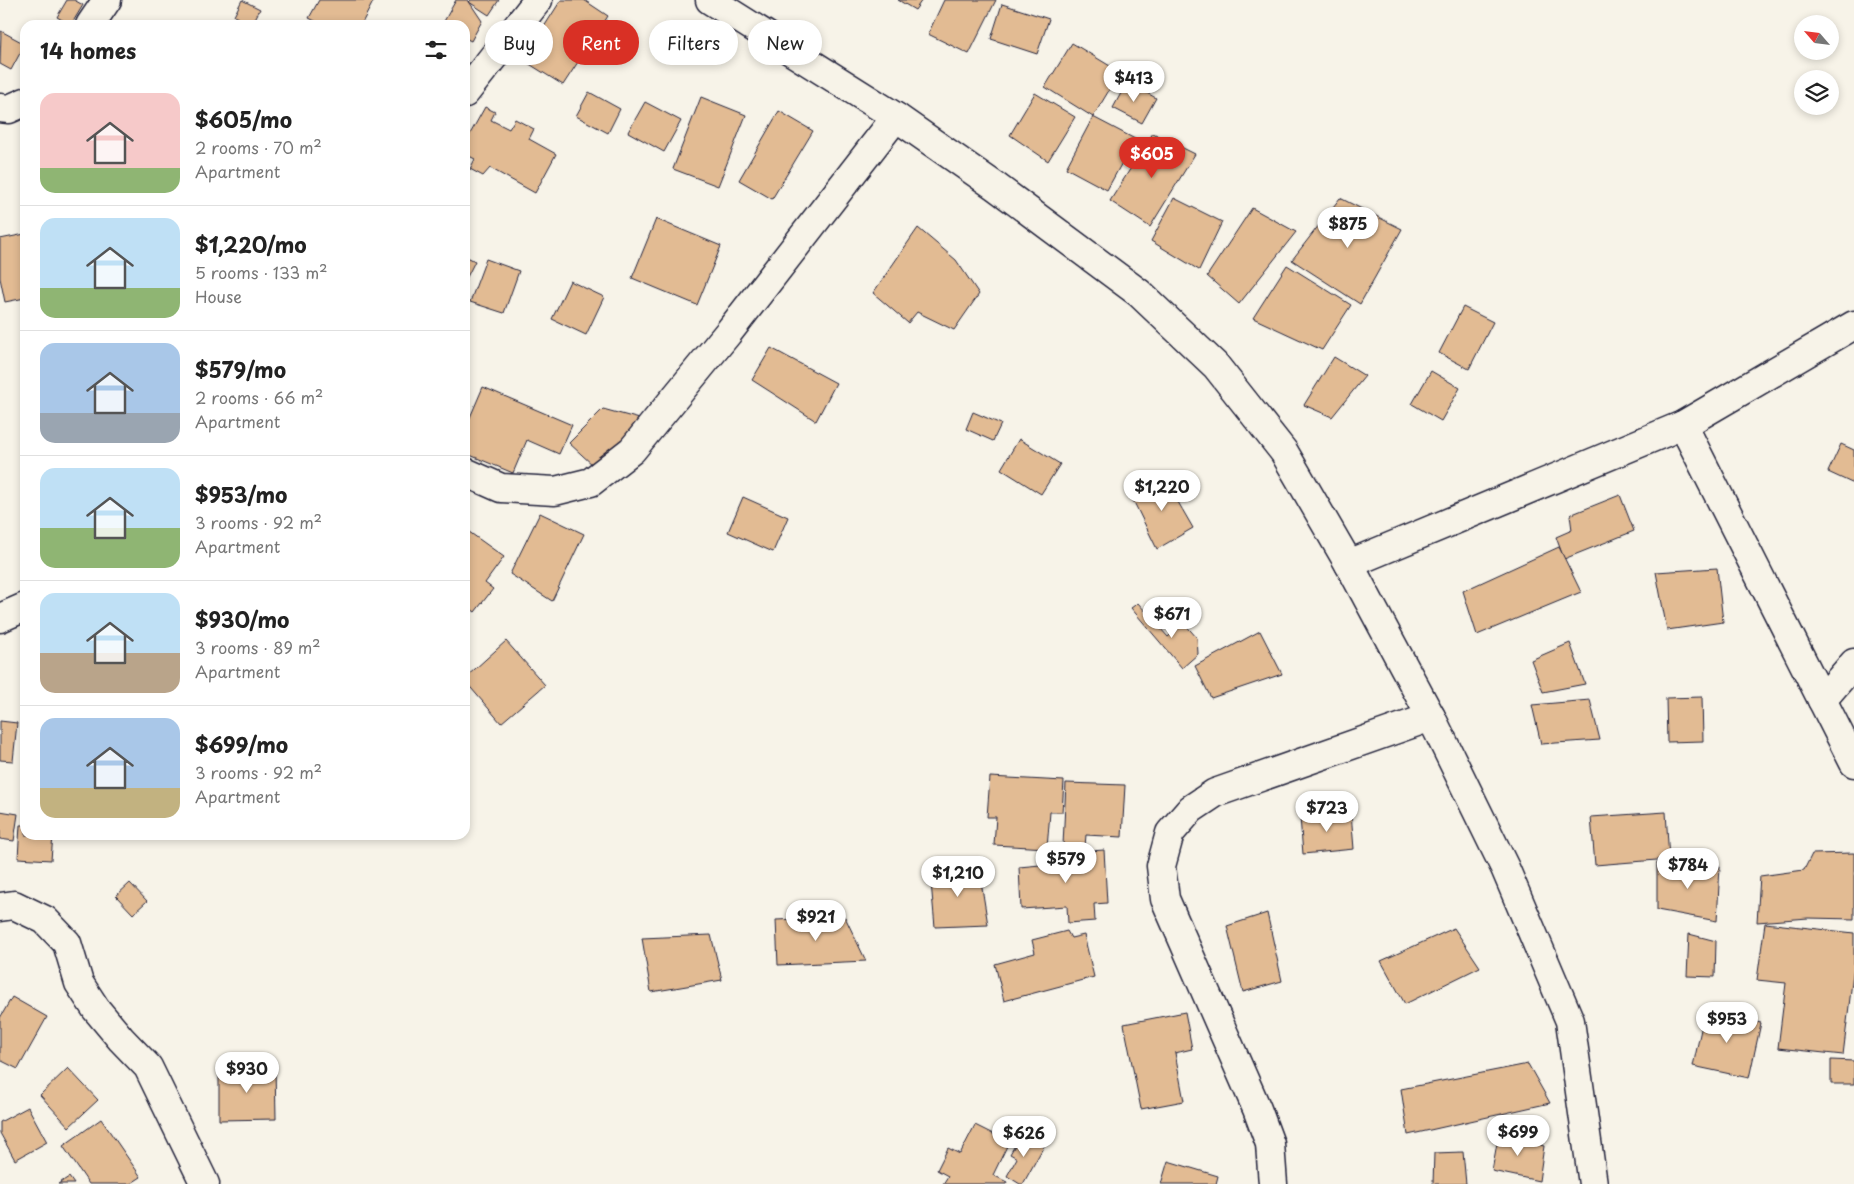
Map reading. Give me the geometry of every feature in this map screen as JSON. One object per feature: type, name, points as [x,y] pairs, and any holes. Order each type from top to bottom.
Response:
[{"type":"street","points":[[93,20],[107,0]]},
{"type":"street","points":[[470,87],[538,0]]},
{"type":"street","points":[[710,0],[896,117],[995,186],[1140,293],[1216,366],[1284,452],[1349,564],[1431,717],[1505,868],[1570,1021],[1593,1184]]},
{"type":"street","points":[[0,108],[9,109],[20,104]]},
{"type":"street","points":[[470,474],[501,488],[555,491],[591,482],[632,450],[728,333],[896,117]]},
{"type":"street","points":[[1349,564],[1683,425],[1854,325]]},
{"type":"street","points":[[1683,425],[1854,763]]},
{"type":"street","points":[[0,618],[20,609]]},
{"type":"street","points":[[1822,700],[1854,663]]},
{"type":"street","points":[[1273,1184],[1270,1144],[1257,1108],[1165,899],[1161,866],[1170,833],[1191,809],[1215,793],[1431,717]]},
{"type":"street","points":[[0,907],[14,905],[45,920],[67,943],[79,983],[96,1009],[148,1067],[206,1184]]},
{"type":"building","points":[[67,0],[74,0],[83,5],[74,20],[62,20],[57,17]]},
{"type":"building","points":[[242,0],[260,9],[254,20],[242,20],[234,16]]},
{"type":"building","points":[[319,0],[374,0],[364,20],[313,20],[309,18]]},
{"type":"building","points":[[456,0],[468,0],[482,21],[471,41],[470,20],[445,20]]},
{"type":"building","points":[[471,0],[499,0],[489,15],[469,2]]},
{"type":"building","points":[[561,0],[584,0],[608,16],[605,20],[563,20],[563,65],[576,65],[563,85],[531,65],[553,65],[553,20],[548,20]]},
{"type":"building","points":[[898,0],[922,0],[915,10]]},
{"type":"building","points":[[944,0],[996,0],[969,54],[928,34]]},
{"type":"building","points":[[1002,4],[1049,19],[1037,54],[991,39]]},
{"type":"building","points":[[1,31],[20,41],[20,53],[11,70],[0,64]]},
{"type":"building","points":[[1072,43],[1120,72],[1093,117],[1045,87]]},
{"type":"building","points":[[1127,82],[1156,98],[1142,123],[1113,108]]},
{"type":"building","points":[[589,92],[620,109],[608,133],[576,116]]},
{"type":"building","points":[[1035,93],[1075,117],[1048,161],[1010,135]]},
{"type":"building","points":[[701,97],[746,115],[718,186],[673,169]]},
{"type":"building","points":[[645,102],[681,121],[664,152],[628,132]]},
{"type":"building","points":[[485,107],[495,112],[491,120],[509,129],[515,119],[534,129],[529,139],[556,154],[535,193],[490,168],[483,176],[470,169],[475,159],[470,156],[470,134]]},
{"type":"building","points":[[779,111],[813,131],[772,199],[739,180]]},
{"type":"building","points":[[1093,117],[1135,139],[1107,190],[1066,168]]},
{"type":"building","points":[[1153,133],[1195,154],[1150,227],[1110,201]]},
{"type":"building","points":[[1174,198],[1222,222],[1199,270],[1151,241]]},
{"type":"building","points":[[1340,198],[1402,229],[1360,304],[1292,260]]},
{"type":"building","points":[[1252,208],[1296,232],[1239,304],[1207,276]]},
{"type":"building","points":[[656,219],[721,246],[697,305],[632,278]]},
{"type":"building","points":[[918,228],[956,260],[979,294],[954,330],[917,312],[908,323],[873,293]]},
{"type":"building","points":[[20,235],[20,299],[5,302],[0,278],[0,239]]},
{"type":"building","points":[[470,258],[475,261],[470,271]]},
{"type":"building","points":[[486,259],[519,271],[504,313],[470,302]]},
{"type":"building","points":[[1287,265],[1351,305],[1322,350],[1253,318]]},
{"type":"building","points":[[570,281],[604,297],[586,335],[552,319]]},
{"type":"building","points":[[1463,307],[1493,322],[1469,369],[1439,353]]},
{"type":"building","points":[[771,348],[836,383],[816,421],[752,380]]},
{"type":"building","points":[[1334,357],[1365,376],[1332,417],[1304,405]]},
{"type":"building","points":[[1431,371],[1460,388],[1441,421],[1412,404]]},
{"type":"building","points":[[483,387],[572,425],[559,454],[527,440],[513,473],[470,455],[470,417]]},
{"type":"building","points":[[603,409],[647,421],[594,466],[569,443]]},
{"type":"building","points":[[973,412],[1001,424],[993,441],[966,429]]},
{"type":"building","points":[[1019,439],[1060,464],[1041,494],[1001,469]]},
{"type":"building","points":[[1841,444],[1854,450],[1854,484],[1828,472]]},
{"type":"building","points":[[1162,474],[1193,528],[1157,549],[1132,498]]},
{"type":"building","points":[[1620,495],[1634,531],[1564,559],[1556,537],[1572,530],[1570,515]]},
{"type":"building","points":[[743,497],[788,517],[773,552],[728,532]]},
{"type":"building","points":[[540,513],[584,534],[552,601],[510,574]]},
{"type":"building","points":[[470,533],[504,557],[485,583],[493,589],[475,612],[470,608]]},
{"type":"building","points":[[1559,547],[1581,592],[1477,635],[1463,591]]},
{"type":"building","points":[[1717,568],[1723,622],[1667,630],[1656,572]]},
{"type":"building","points":[[1138,603],[1168,637],[1184,623],[1197,638],[1198,654],[1182,668],[1131,608]]},
{"type":"building","points":[[1260,631],[1282,674],[1211,698],[1195,666]]},
{"type":"building","points":[[506,641],[545,685],[501,723],[470,687],[470,673]]},
{"type":"building","points":[[1570,643],[1585,684],[1543,692],[1531,660]]},
{"type":"building","points":[[1702,697],[1703,741],[1667,742],[1666,698]]},
{"type":"building","points":[[1590,700],[1600,740],[1541,744],[1532,705]]},
{"type":"building","points":[[0,721],[17,723],[13,761],[0,760]]},
{"type":"building","points":[[990,777],[1064,781],[1062,812],[1050,812],[1047,848],[994,845],[996,817],[987,817]]},
{"type":"building","points":[[1066,783],[1125,785],[1122,837],[1086,835],[1085,846],[1063,845]]},
{"type":"building","points":[[0,811],[18,814],[14,841],[0,839]]},
{"type":"building","points":[[1666,812],[1669,859],[1595,865],[1591,817]]},
{"type":"building","points":[[1351,813],[1354,849],[1303,854],[1300,817]]},
{"type":"building","points":[[20,825],[20,840],[53,840],[51,860],[18,858]]},
{"type":"building","points":[[1104,850],[1107,903],[1094,904],[1095,921],[1068,923],[1067,906],[1021,909],[1019,867],[1051,864],[1050,854]]},
{"type":"building","points":[[1854,853],[1854,919],[1808,918],[1757,922],[1760,876],[1804,870],[1812,854]]},
{"type":"building","points":[[1657,862],[1720,866],[1717,921],[1657,910]]},
{"type":"building","points":[[979,869],[988,925],[935,927],[930,871]]},
{"type":"building","points":[[130,883],[147,901],[133,914],[116,896]]},
{"type":"building","points":[[1267,913],[1282,981],[1243,992],[1227,926]]},
{"type":"building","points":[[845,917],[866,961],[778,965],[776,920]]},
{"type":"building","points":[[1765,923],[1854,933],[1854,965],[1843,1055],[1778,1048],[1786,983],[1757,980]]},
{"type":"building","points":[[1454,928],[1480,967],[1405,1004],[1381,961]]},
{"type":"building","points":[[1067,931],[1071,938],[1084,935],[1094,977],[1004,1001],[995,964],[1035,953],[1032,940]]},
{"type":"building","points":[[1689,934],[1716,941],[1715,977],[1687,976]]},
{"type":"building","points":[[711,935],[722,980],[651,992],[642,938]]},
{"type":"building","points":[[12,997],[47,1017],[18,1069],[0,1060],[0,1018]]},
{"type":"building","points":[[1705,1011],[1761,1023],[1749,1078],[1693,1066]]},
{"type":"building","points":[[1185,1012],[1192,1049],[1175,1053],[1184,1101],[1141,1109],[1124,1024]]},
{"type":"building","points":[[1831,1060],[1854,1061],[1854,1084],[1831,1084]]},
{"type":"building","points":[[1528,1064],[1550,1103],[1408,1135],[1401,1089]]},
{"type":"building","points":[[275,1067],[276,1119],[219,1120],[219,1068]]},
{"type":"building","points":[[68,1068],[98,1100],[69,1127],[40,1095]]},
{"type":"building","points":[[28,1107],[47,1142],[15,1160],[0,1133],[0,1122]]},
{"type":"building","points":[[101,1119],[141,1177],[130,1184],[89,1184],[63,1146]]},
{"type":"building","points":[[975,1125],[1009,1142],[993,1175],[1007,1182],[1006,1184],[943,1184],[948,1176],[937,1170],[948,1148],[960,1154]]},
{"type":"building","points":[[1499,1132],[1544,1146],[1539,1181],[1492,1171]]},
{"type":"building","points":[[1022,1133],[1044,1146],[1023,1184],[1020,1184],[1007,1176],[1017,1158],[1010,1154]]},
{"type":"building","points":[[1463,1152],[1466,1184],[1433,1184],[1434,1153]]},
{"type":"building","points":[[1168,1161],[1218,1176],[1216,1184],[1161,1184]]},
{"type":"building","points":[[69,1177],[74,1184],[58,1184]]}]
